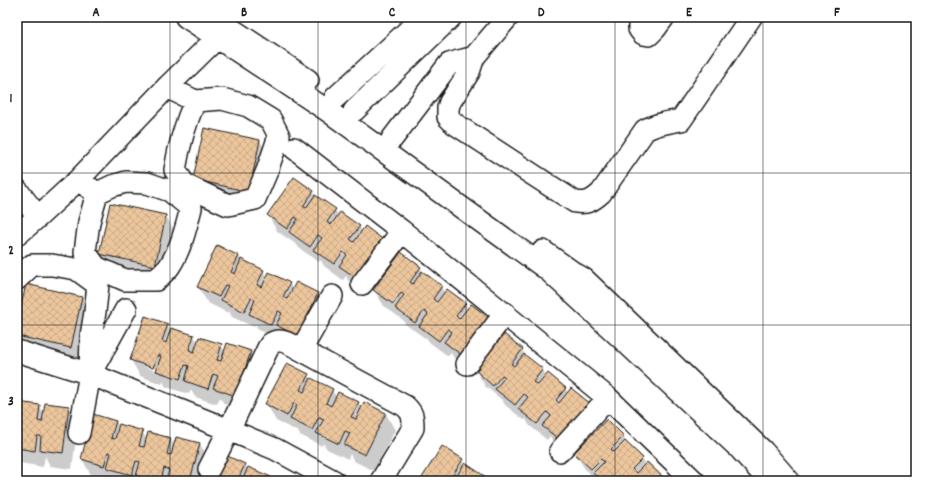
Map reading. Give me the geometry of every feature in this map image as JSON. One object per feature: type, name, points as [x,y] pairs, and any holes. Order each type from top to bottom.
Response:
[{"type":"street","points":[[186,17],[219,27],[335,98],[584,279],[762,451],[789,481]]},
{"type":"street","points":[[335,98],[423,17]]},
{"type":"street","points":[[354,112],[451,17]]},
{"type":"street","points":[[508,17],[474,57],[469,72],[450,102],[448,117],[455,124],[575,202],[582,203],[592,200],[601,193],[645,130],[660,124],[681,120],[751,17]]},
{"type":"street","points":[[642,17],[639,21],[639,29],[643,34],[649,35],[664,17]]},
{"type":"street","points":[[17,235],[78,180],[167,87],[219,27]]},
{"type":"street","points":[[219,27],[328,111],[548,270],[739,448],[769,481]]},
{"type":"street","points":[[392,140],[448,64],[457,60],[465,60],[474,57]]},
{"type":"street","points":[[167,87],[194,100],[222,99],[248,106],[271,120],[279,136],[267,171],[254,199],[228,205],[185,186],[175,170],[178,152],[194,100]]},
{"type":"street","points":[[294,148],[505,313],[608,398],[694,481]]},
{"type":"street","points":[[78,180],[97,193]]},
{"type":"street","points":[[126,182],[147,183],[170,191],[191,208],[179,249],[168,268],[156,280],[125,280],[96,267],[85,252],[89,222],[97,193],[112,186],[126,182]]},
{"type":"street","points":[[17,190],[38,217]]},
{"type":"street","points":[[362,284],[402,231]]},
{"type":"street","points":[[17,279],[32,265],[52,265],[76,269],[98,285],[91,336],[90,374],[79,433]]},
{"type":"street","points":[[301,350],[332,296]]},
{"type":"street","points":[[90,374],[126,309]]},
{"type":"street","points":[[467,364],[505,313]]},
{"type":"street","points":[[209,469],[268,348],[272,343],[279,341],[301,350],[405,406],[411,411],[413,428],[382,481]]},
{"type":"street","points":[[17,351],[90,374],[229,430],[274,449],[334,481]]},
{"type":"street","points":[[560,451],[608,398]]},
{"type":"building","points":[[204,128],[260,140],[249,192],[193,179]]},
{"type":"building","points":[[294,177],[314,191],[303,206],[306,208],[315,195],[336,209],[327,222],[331,225],[340,212],[360,226],[350,239],[354,242],[365,226],[385,241],[358,279],[339,266],[347,255],[343,252],[334,264],[313,250],[322,238],[318,235],[310,247],[289,232],[298,219],[295,217],[287,229],[267,215]]},
{"type":"building","points":[[110,203],[166,215],[155,266],[99,254]]},
{"type":"building","points":[[217,245],[239,256],[231,272],[235,274],[241,259],[264,270],[257,285],[262,287],[269,272],[290,283],[283,297],[287,299],[296,282],[318,293],[298,336],[276,325],[282,313],[278,311],[271,325],[249,314],[255,300],[251,298],[244,312],[221,300],[228,286],[225,285],[219,297],[197,287]]},
{"type":"building","points":[[401,252],[421,267],[410,282],[413,284],[422,271],[442,286],[433,299],[437,302],[447,289],[466,303],[456,316],[459,319],[471,304],[491,319],[463,356],[444,342],[452,332],[448,329],[439,341],[419,326],[428,314],[424,311],[415,323],[395,308],[404,295],[401,293],[393,304],[373,290]]},
{"type":"building","points":[[26,284],[82,297],[71,348],[17,336],[17,325]]},
{"type":"building","points":[[145,316],[168,324],[162,341],[166,343],[171,328],[194,335],[189,350],[194,352],[199,337],[222,344],[217,360],[221,361],[227,343],[251,351],[236,396],[213,388],[218,376],[213,374],[208,389],[185,381],[189,366],[185,365],[180,379],[156,371],[161,356],[158,355],[153,368],[130,360]]},
{"type":"building","points":[[504,334],[523,349],[511,364],[514,366],[524,354],[543,369],[533,382],[538,385],[548,373],[566,388],[556,400],[559,403],[571,388],[591,404],[561,441],[542,426],[551,416],[547,412],[537,424],[518,409],[528,397],[524,394],[515,405],[495,389],[505,377],[502,375],[493,386],[475,370]]},
{"type":"building","points":[[287,363],[309,374],[300,390],[304,392],[311,378],[333,389],[326,403],[331,406],[338,392],[359,402],[351,417],[356,419],[364,402],[386,413],[365,455],[344,445],[350,433],[345,431],[339,444],[316,433],[324,419],[319,417],[312,430],[290,419],[297,405],[294,403],[287,416],[265,404]]},
{"type":"building","points":[[17,402],[40,405],[38,421],[42,422],[45,403],[69,406],[63,453],[40,450],[41,436],[37,436],[35,451],[17,448]]},
{"type":"building","points":[[93,414],[116,421],[111,438],[115,439],[119,424],[143,431],[139,446],[144,447],[148,432],[171,438],[167,454],[171,455],[176,437],[200,443],[190,481],[166,481],[169,470],[164,468],[161,481],[153,481],[136,476],[140,462],[136,461],[132,475],[107,468],[111,453],[108,452],[104,466],[81,459]]},
{"type":"building","points":[[607,419],[624,436],[611,449],[614,452],[625,441],[643,458],[632,469],[636,473],[647,462],[664,478],[661,481],[601,481],[593,473],[604,462],[601,459],[591,469],[574,453]]},
{"type":"building","points":[[442,446],[463,459],[453,475],[456,477],[465,463],[486,477],[483,481],[420,481]]},
{"type":"building","points":[[223,454],[245,464],[238,480],[239,481],[211,481]]},
{"type":"building","points":[[248,467],[271,477],[269,481],[242,481]]}]
